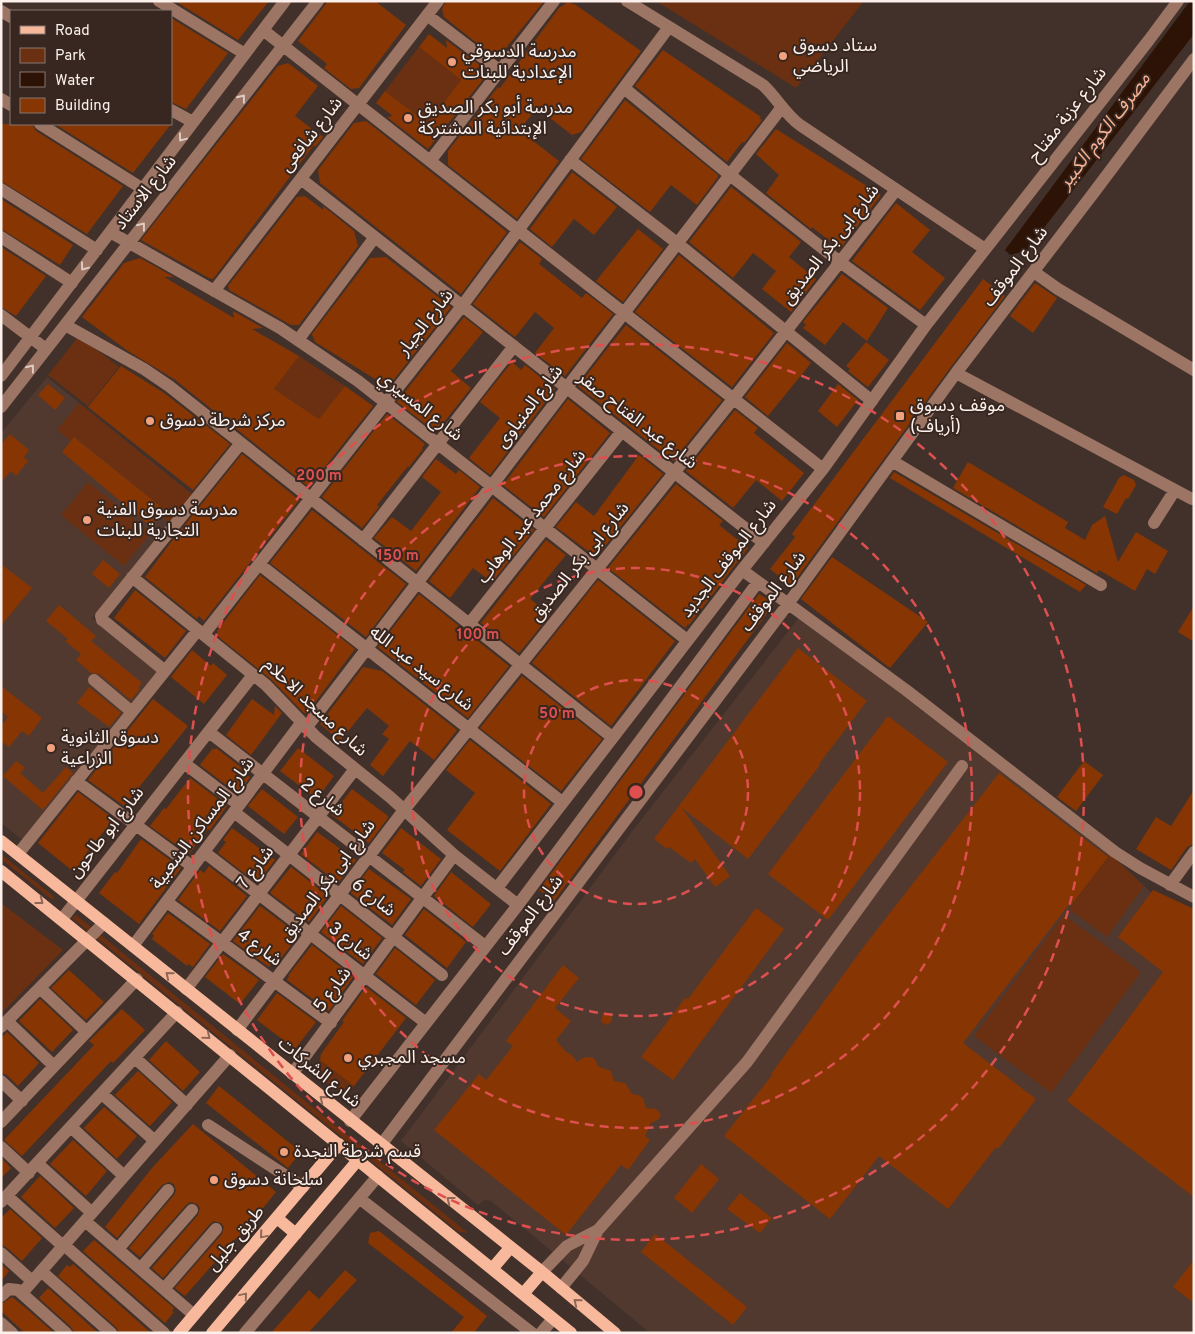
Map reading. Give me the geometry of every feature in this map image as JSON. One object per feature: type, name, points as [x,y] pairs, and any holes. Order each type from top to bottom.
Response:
[{"type":"main road","name":"شارع الشركات","points":[[1,841],[350,1121],[542,1272],[615,1333]]},
{"type":"main road","points":[[1,871],[137,979],[571,1333]]},
{"type":"main road","name":"طريق جليل","points":[[179,1333],[340,1144]]},
{"type":"main road","points":[[212,1333],[358,1160]]},
{"type":"main road","points":[[277,1218],[296,1234]]},
{"type":"main road","points":[[492,1269],[510,1248]]},
{"type":"main road","points":[[523,1294],[542,1272]]},
{"type":"street","name":"شارع الاستاد","points":[[1,376],[285,1]]},
{"type":"street","name":"شارع الاستاد","points":[[1,406],[318,1]]},
{"type":"street","name":"شارع شافعى","points":[[214,291],[438,1]]},
{"type":"street","points":[[430,161],[554,1]]},
{"type":"street","points":[[627,1],[763,85],[800,125],[985,249]]},
{"type":"street","name":"شارع عزبة مفتاح","points":[[985,249],[1178,1]]},
{"type":"street","points":[[164,2],[245,54]]},
{"type":"street","points":[[427,15],[499,70]]},
{"type":"street","name":"شارع الجيار","points":[[18,854],[165,671],[259,564],[462,306],[669,27]]},
{"type":"street","points":[[263,30],[823,469]]},
{"type":"street","name":"شارع الموقف","points":[[381,1145],[788,604],[956,374],[1194,58]]},
{"type":"street","points":[[624,88],[840,262],[926,325]]},
{"type":"street","name":"شارع المنياوى","points":[[304,725],[367,649],[782,107]]},
{"type":"street","points":[[172,111],[193,122]]},
{"type":"street","points":[[42,125],[143,189]]},
{"type":"street","points":[[570,160],[677,243],[872,401]]},
{"type":"street","name":"شارع عبد الفتاح صقر","points":[[300,179],[764,543]]},
{"type":"street","points":[[1,189],[97,250]]},
{"type":"street","name":"شارع ابى بكر الصديق","points":[[237,1030],[404,810],[734,398],[896,190]]},
{"type":"street","name":"شارع المسيري","points":[[110,232],[298,340],[358,381],[688,640]]},
{"type":"street","points":[[1,237],[72,283]]},
{"type":"street","points":[[298,340],[375,238]]},
{"type":"street","name":"شارع الموقف الجديد","points":[[497,888],[612,737],[823,469],[926,325],[985,249]]},
{"type":"street","points":[[1034,272],[1058,290],[1194,370]]},
{"type":"street","points":[[1,315],[46,349]]},
{"type":"street","points":[[65,325],[157,377],[612,737]]},
{"type":"street","points":[[363,540],[514,346]]},
{"type":"street","points":[[956,374],[1192,499]]},
{"type":"street","name":"شارع محمد عبد الوهاب","points":[[469,624],[622,431]]},
{"type":"street","points":[[165,671],[101,618],[132,576],[242,444]]},
{"type":"street","points":[[892,461],[1101,585]]},
{"type":"street","points":[[1154,523],[1175,490]]},
{"type":"street","name":"شارع سيد عبد الله","points":[[259,564],[562,802]]},
{"type":"street","points":[[742,570],[906,690],[1115,852],[1194,897]]},
{"type":"street","name":"شارع مسجد الاحلام","points":[[132,576],[253,674],[279,697],[304,725],[454,855],[518,905]]},
{"type":"street","name":"شارع الموقف","points":[[350,1121],[518,905],[758,582]]},
{"type":"street","name":"شارع ابو طاحون","points":[[62,919],[253,674]]},
{"type":"street","points":[[94,680],[132,712]]},
{"type":"street","name":"شارع المساكن الشعبية","points":[[133,946],[263,774],[304,725]]},
{"type":"street","name":"شارع 2","points":[[209,732],[485,946]]},
{"type":"street","name":"شارع 6","points":[[184,763],[289,855],[442,975]]},
{"type":"street","points":[[561,1288],[584,1261],[598,1230],[747,1062],[962,766]]},
{"type":"street","name":"شارع 7","points":[[186,989],[355,769]]},
{"type":"street","points":[[76,781],[193,868]]},
{"type":"street","name":"شارع 3","points":[[204,852],[426,1023]]},
{"type":"street","points":[[1170,884],[1194,852]]},
{"type":"street","name":"شارع 5","points":[[292,1074],[454,855]]},
{"type":"street","name":"شارع 4","points":[[167,902],[330,1022]]},
{"type":"street","points":[[54,1066],[4,1024],[104,923]]},
{"type":"street","points":[[1,1122],[137,979]]},
{"type":"street","points":[[40,988],[87,1032]]},
{"type":"street","points":[[164,1333],[63,1245],[4,1199],[177,1012]]},
{"type":"street","points":[[22,1293],[230,1055]]},
{"type":"street","points":[[135,1058],[187,1105]]},
{"type":"street","points":[[1,1081],[22,1100]]},
{"type":"street","points":[[102,1094],[155,1141]]},
{"type":"street","points":[[208,1125],[303,1187]]},
{"type":"street","points":[[71,1127],[124,1176]]},
{"type":"street","points":[[1,1147],[33,1168],[88,1217],[118,1249],[194,1315]]},
{"type":"street","points":[[245,1333],[378,1176]]},
{"type":"street","points":[[118,1249],[168,1190]]},
{"type":"street","points":[[359,1198],[532,1333]]},
{"type":"street","points":[[140,1268],[192,1210]]},
{"type":"street","points":[[164,1289],[216,1229]]},
{"type":"street","points":[[542,1272],[567,1246],[598,1230]]},
{"type":"street","points":[[1,1253],[32,1281]]},
{"type":"street","points":[[41,1271],[111,1333]]},
{"type":"street","points":[[1,1296],[9,1289],[14,1288],[66,1333]]},
{"type":"street","points":[[541,1333],[553,1318]]},
{"type":"street","points":[[1,1323],[12,1333]]},
{"type":"shaded area","points":[[47,377],[193,495],[92,618],[161,673],[25,842],[1,823],[1,433]]},
{"type":"shaded area","points":[[801,615],[1108,852],[1155,896],[1194,928],[1194,1333],[650,1333],[491,1201],[484,1200],[478,1205],[401,1141],[634,829]]},
{"type":"green space","name":"ستاد دسوق الرياضي","points":[[656,1],[864,1],[796,88]]},
{"type":"green space","points":[[419,47],[461,80],[428,124],[385,91]]},
{"type":"green space","points":[[79,336],[119,367],[88,406],[48,375]]},
{"type":"green space","points":[[299,356],[345,386],[319,419],[274,389]]},
{"type":"green space","points":[[79,403],[193,495],[171,524],[161,515],[165,510],[75,437],[71,441],[57,430]]},
{"type":"green space","points":[[88,482],[151,533],[124,566],[61,515]]},
{"type":"green space","points":[[1108,852],[1144,886],[1107,937],[1069,909]]},
{"type":"green space","points":[[1,854],[53,896],[54,899],[51,899],[1,859]]},
{"type":"green space","points":[[1,903],[63,950],[1,1014]]},
{"type":"green space","points":[[76,915],[468,1233],[459,1232],[72,918]]},
{"type":"green space","points":[[1064,915],[1141,972],[1051,1093],[974,1036]]},
{"type":"green space","points":[[320,1060],[354,1086],[346,1098],[312,1071]]},
{"type":"water","name":"مصرف الكوم الكبير","points":[[1190,1],[1194,1],[1194,34],[1026,251],[1010,255],[1005,250]]},
{"type":"building","points":[[175,1],[269,1],[238,40]]},
{"type":"building","points":[[328,1],[375,1],[406,25],[359,88],[351,89],[324,68],[327,64],[298,41]]},
{"type":"building","points":[[446,1],[544,1],[497,59],[444,17],[442,9]]},
{"type":"building","points":[[568,2],[576,5],[641,51],[581,132],[572,135],[537,108],[519,130],[559,161],[517,219],[448,165],[448,151],[498,87],[500,88],[559,8]]},
{"type":"building","points":[[172,19],[228,53],[186,109],[172,102]]},
{"type":"building","points":[[429,34],[447,48],[446,40],[481,66],[475,69],[485,77],[428,149],[387,117],[393,116],[376,103],[385,91],[428,124],[461,80],[419,47]]},
{"type":"building","points":[[663,50],[761,117],[759,118],[762,120],[727,162],[635,86]]},
{"type":"building","points":[[288,63],[318,86],[295,116],[323,137],[315,147],[314,145],[213,279],[141,240],[278,66]]},
{"type":"building","points":[[625,100],[718,175],[697,205],[671,185],[650,212],[581,159]]},
{"type":"building","points":[[366,121],[507,232],[461,294],[320,183],[318,170],[354,123]]},
{"type":"building","points":[[1,124],[10,124],[33,125],[36,131],[123,186],[87,234],[1,181]]},
{"type":"building","points":[[57,125],[170,125],[133,173]]},
{"type":"building","points":[[776,129],[881,195],[840,249],[812,227],[811,229],[766,193],[779,175],[756,154]]},
{"type":"building","points":[[572,172],[617,207],[594,235],[574,219],[552,247],[530,229]]},
{"type":"building","points":[[731,187],[801,242],[789,257],[816,279],[791,312],[762,289],[776,271],[753,253],[733,278],[689,242]]},
{"type":"building","points":[[305,196],[323,210],[323,206],[354,231],[358,246],[299,325],[291,325],[229,290],[228,286],[297,197]]},
{"type":"building","points":[[1,199],[73,245],[60,265],[1,229]]},
{"type":"building","points":[[896,203],[930,230],[912,252],[945,278],[920,310],[852,261]]},
{"type":"building","points":[[638,229],[663,249],[623,302],[596,281]]},
{"type":"building","points":[[520,242],[542,259],[539,264],[582,298],[586,293],[613,314],[565,376],[535,353],[554,328],[535,312],[515,337],[473,304]]},
{"type":"building","points":[[1,247],[46,276],[16,316],[1,307]]},
{"type":"building","points":[[679,255],[774,333],[732,387],[635,312]]},
{"type":"building","points":[[386,257],[451,307],[388,387],[315,342],[312,334],[370,258]]},
{"type":"building","points":[[140,258],[174,277],[164,277],[234,318],[233,311],[263,328],[252,329],[299,356],[274,389],[319,419],[345,386],[373,406],[309,487],[174,379],[128,351],[82,317],[124,263]]},
{"type":"building","points":[[842,274],[888,308],[867,341],[843,322],[825,345],[803,328],[806,325],[803,322]]},
{"type":"building","name":"موقف دسوق (أرياف)","points":[[983,279],[1005,296],[950,368],[791,586],[770,569],[795,537],[792,534]]},
{"type":"building","points":[[1035,283],[1057,298],[1033,333],[1010,316]]},
{"type":"building","points":[[464,317],[483,332],[451,371],[471,388],[436,432],[397,402]]},
{"type":"building","points":[[626,325],[722,400],[673,461],[578,386]]},
{"type":"building","points":[[866,342],[889,360],[868,387],[848,371],[850,369],[846,366]]},
{"type":"building","points":[[787,343],[811,363],[768,416],[745,397]]},
{"type":"building","points":[[512,362],[521,370],[525,365],[555,389],[490,475],[469,458],[500,418],[480,402]]},
{"type":"building","name":"مركز شرطة دسوق","points":[[121,366],[164,393],[230,444],[193,490],[88,407]]},
{"type":"building","points":[[48,384],[65,398],[55,410],[38,395]]},
{"type":"building","points":[[838,384],[858,400],[837,427],[818,411]]},
{"type":"building","points":[[568,399],[610,433],[544,517],[503,485]]},
{"type":"building","points":[[735,410],[758,428],[754,433],[804,473],[782,501],[756,480],[733,508],[686,471]]},
{"type":"building","points":[[387,414],[425,444],[409,467],[377,505],[379,507],[362,528],[322,497]]},
{"type":"building","points":[[10,434],[29,450],[24,457],[28,461],[16,476],[11,471],[1,482],[1,445]]},
{"type":"building","points":[[74,437],[165,510],[151,527],[62,452]]},
{"type":"building","points":[[242,454],[299,500],[204,621],[199,616],[197,619],[145,577]]},
{"type":"building","points":[[639,455],[663,474],[596,557],[556,527],[576,502],[594,516]]},
{"type":"building","points":[[436,459],[456,474],[459,470],[480,487],[416,571],[374,538],[392,517],[411,531],[441,492],[422,477]]},
{"type":"building","points":[[968,462],[1068,522],[1065,528],[1085,540],[1092,525],[1105,516],[1118,562],[1136,532],[1168,551],[1155,574],[1147,569],[1135,591],[1099,570],[1097,573],[953,488]]},
{"type":"building","points":[[894,472],[1086,585],[1080,592],[890,478]]},
{"type":"building","points":[[1124,475],[1134,480],[1136,485],[1117,514],[1103,507],[1119,478]]},
{"type":"building","points":[[676,484],[723,521],[719,525],[748,548],[685,628],[608,568]]},
{"type":"building","points":[[493,498],[534,530],[492,582],[473,568],[450,598],[429,581]]},
{"type":"building","points":[[312,510],[406,584],[366,637],[270,563]]},
{"type":"building","points":[[546,540],[566,555],[530,599],[550,615],[519,653],[481,623]]},
{"type":"building","points":[[832,557],[928,622],[890,668],[801,599]]},
{"type":"building","points":[[103,560],[120,574],[109,588],[92,574]]},
{"type":"building","points":[[1,564],[32,588],[1,626]]},
{"type":"building","points":[[260,575],[355,649],[307,713],[304,713],[271,679],[216,635],[217,631]]},
{"type":"building","points":[[598,580],[675,641],[611,726],[532,663]]},
{"type":"building","points":[[135,590],[186,631],[165,658],[114,618]]},
{"type":"building","points":[[419,594],[509,666],[468,718],[378,647]]},
{"type":"building","points":[[759,594],[774,604],[554,901],[539,890]]},
{"type":"building","points":[[59,605],[96,636],[91,641],[142,683],[138,688],[140,689],[131,700],[99,674],[91,673],[76,660],[81,654],[65,641],[68,639],[46,621]]},
{"type":"building","points":[[1194,606],[1194,642],[1178,632]]},
{"type":"building","points":[[798,648],[867,701],[748,859],[682,808],[730,876],[715,887],[695,859],[691,863],[654,839]]},
{"type":"building","points":[[192,650],[211,666],[213,663],[227,675],[204,704],[171,677]]},
{"type":"building","points":[[363,667],[382,671],[457,730],[434,760],[410,741],[383,776],[370,765],[389,739],[382,734],[389,726],[367,708],[340,741],[320,724]]},
{"type":"building","points":[[522,676],[602,739],[561,791],[480,728]]},
{"type":"building","points":[[1,686],[42,718],[29,736],[22,731],[9,747],[1,741],[1,726],[8,717],[1,711]]},
{"type":"building","points":[[89,687],[121,713],[109,727],[77,703]]},
{"type":"building","points":[[153,699],[188,726],[124,806],[88,780]]},
{"type":"building","points":[[252,699],[274,715],[275,706],[282,713],[251,755],[226,735]]},
{"type":"building","points":[[888,716],[948,762],[828,920],[768,874]]},
{"type":"building","points":[[470,740],[551,804],[500,871],[447,830],[475,793],[446,770]]},
{"type":"building","points":[[213,748],[214,750],[216,748],[242,768],[240,770],[250,777],[238,794],[200,765]]},
{"type":"building","points":[[298,748],[334,776],[317,799],[280,771]]},
{"type":"building","points":[[16,761],[25,768],[20,773],[43,793],[66,767],[73,773],[43,810],[3,776]]},
{"type":"building","points":[[1084,761],[1103,775],[1076,811],[1057,797]]},
{"type":"building","points":[[999,773],[1108,857],[1071,905],[1070,903],[963,1043],[1036,1099],[998,1149],[996,1147],[948,1209],[879,1156],[830,1219],[724,1136],[772,1075],[865,945]]},
{"type":"building","points":[[190,778],[227,806],[210,830],[208,829],[189,854],[150,826]]},
{"type":"building","points":[[262,789],[298,817],[284,834],[248,806]]},
{"type":"building","points":[[352,789],[388,816],[369,843],[332,815]]},
{"type":"building","points":[[1194,790],[1194,844],[1187,847],[1171,870],[1136,849],[1156,817],[1171,826]]},
{"type":"building","points":[[78,792],[114,819],[86,853],[88,854],[74,872],[38,843]]},
{"type":"building","points":[[232,828],[275,860],[257,883],[218,853],[226,842],[223,840]]},
{"type":"building","points":[[401,828],[441,859],[421,886],[403,872],[405,870],[382,853]]},
{"type":"building","points":[[317,832],[356,860],[338,883],[301,854]]},
{"type":"building","points":[[141,839],[181,868],[139,924],[99,893],[115,872],[117,873]]},
{"type":"building","points":[[209,866],[247,896],[220,931],[178,900],[200,870],[204,873]]},
{"type":"building","points":[[291,867],[328,896],[309,922],[270,893]]},
{"type":"building","points":[[369,869],[411,899],[392,925],[351,893]]},
{"type":"building","points":[[451,872],[491,904],[473,927],[434,896]]},
{"type":"building","points":[[1153,890],[1194,909],[1194,1197],[1067,1101],[1163,972],[1118,937]]},
{"type":"building","points":[[260,906],[299,935],[275,966],[271,964],[269,967],[233,941]]},
{"type":"building","points":[[341,906],[382,938],[363,964],[321,932]]},
{"type":"building","points":[[756,908],[784,929],[673,1080],[641,1057],[685,998],[688,999]]},
{"type":"building","points":[[424,909],[466,942],[447,968],[405,935]]},
{"type":"building","points":[[168,913],[210,944],[193,967],[188,964],[187,966],[152,939],[154,935],[152,934]]},
{"type":"building","points":[[312,945],[353,977],[329,1011],[287,980],[288,976]]},
{"type":"building","points":[[395,948],[435,980],[416,1005],[376,974]]},
{"type":"building","points":[[223,954],[259,980],[240,1004],[205,977]]},
{"type":"building","points":[[563,965],[579,978],[555,1008],[571,1021],[556,1040],[577,1062],[585,1057],[594,1058],[599,1067],[611,1071],[614,1081],[625,1083],[632,1094],[643,1098],[646,1108],[656,1109],[661,1114],[659,1119],[651,1123],[645,1136],[650,1140],[628,1170],[621,1165],[566,1235],[434,1130],[479,1074],[486,1080],[513,1046],[506,1041]]},
{"type":"building","points":[[69,970],[104,1002],[86,1020],[51,988]]},
{"type":"building","points":[[366,987],[406,1018],[354,1086],[320,1060],[321,1054]]},
{"type":"building","points":[[277,993],[316,1022],[295,1049],[257,1020]]},
{"type":"building","points":[[40,999],[73,1030],[52,1052],[19,1021]]},
{"type":"building","points":[[122,1009],[145,1030],[113,1063],[111,1061],[22,1156],[4,1140],[94,1045],[89,1041]]},
{"type":"building","points":[[603,1012],[612,1014],[612,1021],[607,1025],[601,1022]]},
{"type":"building","points":[[7,1032],[39,1063],[18,1086],[7,1075],[1,1073],[1,1039]]},
{"type":"building","points":[[166,1041],[200,1072],[183,1091],[149,1060]]},
{"type":"building","points":[[138,1071],[172,1102],[150,1126],[115,1095]]},
{"type":"building","points":[[219,1086],[301,1152],[288,1168],[206,1103]]},
{"type":"building","points":[[104,1107],[137,1136],[117,1159],[84,1128]]},
{"type":"building","points":[[193,1124],[276,1192],[238,1239],[236,1238],[185,1296],[175,1288],[222,1234],[224,1227],[221,1223],[214,1221],[210,1224],[163,1278],[152,1268],[198,1215],[200,1208],[197,1204],[190,1202],[186,1205],[140,1257],[129,1248],[174,1195],[176,1191],[174,1184],[169,1182],[162,1185],[117,1238],[105,1227],[152,1168]]},
{"type":"building","points":[[73,1140],[107,1171],[86,1196],[50,1164]]},
{"type":"building","points":[[1,1158],[11,1168],[1,1178]]},
{"type":"building","points":[[701,1164],[719,1179],[692,1213],[674,1198]]},
{"type":"building","points":[[40,1176],[74,1208],[55,1228],[21,1197]]},
{"type":"building","points":[[740,1193],[772,1218],[760,1233],[727,1209]]},
{"type":"building","points":[[10,1209],[42,1238],[22,1261],[1,1245],[1,1218]]},
{"type":"building","points":[[379,1231],[487,1316],[474,1333],[451,1333],[464,1317],[368,1243],[370,1233]]},
{"type":"building","points":[[655,1234],[747,1307],[733,1325],[641,1252]]},
{"type":"building","points":[[94,1240],[174,1308],[172,1311],[174,1312],[165,1323],[83,1251]]},
{"type":"building","points":[[1194,1260],[1194,1303],[1173,1287]]},
{"type":"building","points":[[1,1264],[9,1271],[1,1281]]},
{"type":"building","points":[[73,1264],[151,1333],[119,1333],[116,1327],[58,1276],[67,1265],[70,1267]]},
{"type":"building","points":[[345,1270],[357,1280],[308,1333],[271,1333],[309,1290],[319,1299]]},
{"type":"building","points":[[48,1288],[98,1333],[74,1333],[71,1327],[39,1298]]},
{"type":"building","points":[[12,1297],[54,1333],[25,1333],[1,1311],[1,1304]]},
{"type":"place","name":"ستاد دسوق الرياضي","points":[[783,56]]},
{"type":"place","name":"مدرسة الدسوقي الإعدادية للبنات","points":[[452,62]]},
{"type":"place","name":"مدرسة أبو بكر الصديق الإبتدائية المشتركة","points":[[408,118]]},
{"type":"place","name":"موقف دسوق (أرياف)","points":[[900,416]]},
{"type":"place","name":"مركز شرطة دسوق","points":[[150,421]]},
{"type":"place","name":"مدرسة دسوق الفنية التجارية للبنات","points":[[87,520]]},
{"type":"place","name":"دسوق الثانوية الزراعية","points":[[51,748]]},
{"type":"place","name":"مسجد المجبري","points":[[348,1058]]},
{"type":"place","name":"قسم شرطة النجدة","points":[[284,1152]]},
{"type":"place","name":"سلخانة دسوق","points":[[214,1180]]}]
